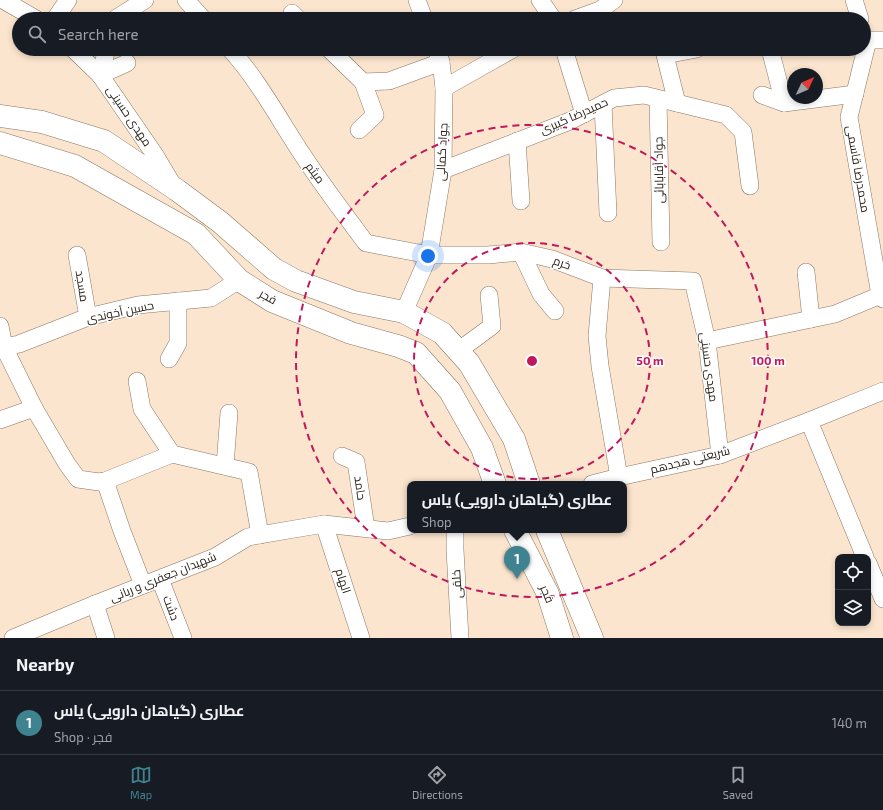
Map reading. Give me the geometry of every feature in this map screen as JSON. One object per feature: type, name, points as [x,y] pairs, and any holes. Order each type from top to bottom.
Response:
[{"type":"main road","points":[[0,116],[42,122],[104,141],[177,190],[220,222],[274,269],[296,281],[354,302],[404,312],[442,333],[469,363],[514,439],[528,481]]},
{"type":"main road","name":"فجر","points":[[0,143],[75,166],[196,234],[238,280],[272,301],[351,333],[398,346],[416,353],[450,391],[482,448],[494,481]]},
{"type":"main road","name":"فجر","points":[[517,533],[548,594],[562,638]]},
{"type":"main road","points":[[548,533],[592,638]]},
{"type":"street","points":[[3,0],[24,12]]},
{"type":"street","points":[[60,12],[68,0]]},
{"type":"street","points":[[126,12],[145,0]]},
{"type":"street","points":[[186,0],[197,12]]},
{"type":"street","points":[[417,0],[421,12]]},
{"type":"street","points":[[540,0],[548,12]]},
{"type":"street","points":[[594,12],[600,10],[614,0]]},
{"type":"street","points":[[854,0],[858,12]]},
{"type":"street","name":"مهدی حسینی","points":[[80,56],[100,75],[177,190]]},
{"type":"street","points":[[100,75],[105,56]]},
{"type":"street","name":"میثم","points":[[236,56],[265,96],[304,158],[366,243],[429,255]]},
{"type":"street","points":[[336,56],[363,82],[375,115],[358,130]]},
{"type":"street","points":[[363,82],[389,82],[438,56]]},
{"type":"street","name":"جواد کمالی","points":[[404,312],[429,255],[443,170],[444,88],[438,56]]},
{"type":"street","points":[[444,88],[501,56]]},
{"type":"street","points":[[566,56],[584,114]]},
{"type":"street","points":[[665,56],[677,103]]},
{"type":"street","points":[[772,56],[784,103]]},
{"type":"street","name":"محمدرضا قاسمی","points":[[866,56],[849,117],[882,296]]},
{"type":"street","points":[[100,75],[128,63]]},
{"type":"street","points":[[762,96],[784,103],[855,94]]},
{"type":"street","name":"حمیدرضا کبیری","points":[[443,170],[570,120],[614,98],[644,95],[726,115],[744,132],[750,186]]},
{"type":"street","name":"جواد آقابابائی","points":[[658,98],[661,242]]},
{"type":"street","points":[[603,104],[608,213]]},
{"type":"street","points":[[517,141],[521,201]]},
{"type":"street","points":[[521,252],[541,294],[555,311]]},
{"type":"street","name":"خرم","points":[[429,255],[488,255],[521,252],[552,258],[602,278],[693,281]]},
{"type":"street","name":"مسجد","points":[[77,255],[88,317]]},
{"type":"street","points":[[806,272],[811,319]]},
{"type":"street","points":[[602,278],[597,336],[600,366],[619,477]]},
{"type":"street","name":"حسین آخوندی","points":[[2,347],[19,344],[88,317],[138,306],[211,298],[238,280]]},
{"type":"street","name":"مهدی حسینی","points":[[693,281],[707,341],[720,455]]},
{"type":"street","points":[[458,351],[492,326],[490,295]]},
{"type":"street","points":[[707,341],[835,314],[882,296]]},
{"type":"street","points":[[169,358],[178,343],[178,301]]},
{"type":"street","points":[[0,326],[2,347],[34,408],[67,464],[78,479],[99,482],[106,481],[172,454],[248,472],[260,535]]},
{"type":"street","points":[[137,381],[142,409],[172,454]]},
{"type":"street","name":"شریعتی هجدهم","points":[[604,481],[720,455],[883,391]]},
{"type":"street","points":[[0,420],[34,408]]},
{"type":"street","points":[[225,466],[229,413]]},
{"type":"street","points":[[809,421],[865,554]]},
{"type":"street","name":"حامد","points":[[342,456],[356,462],[366,528]]},
{"type":"street","points":[[106,481],[122,531],[143,585]]},
{"type":"street","name":"شهیدان جعفری و ربانی","points":[[13,638],[215,557],[248,537],[324,524],[388,531],[407,527]]},
{"type":"street","name":"الهام","points":[[324,524],[361,638]]},
{"type":"street","name":"خلقی","points":[[455,533],[460,638]]},
{"type":"street","points":[[871,570],[883,599]]},
{"type":"street","name":"دشت","points":[[160,579],[183,638]]},
{"type":"street","points":[[95,604],[106,638]]},
{"type":"place","name":"عطاری (گیاهان دارویی) یاس","points":[[517,579]]}]
